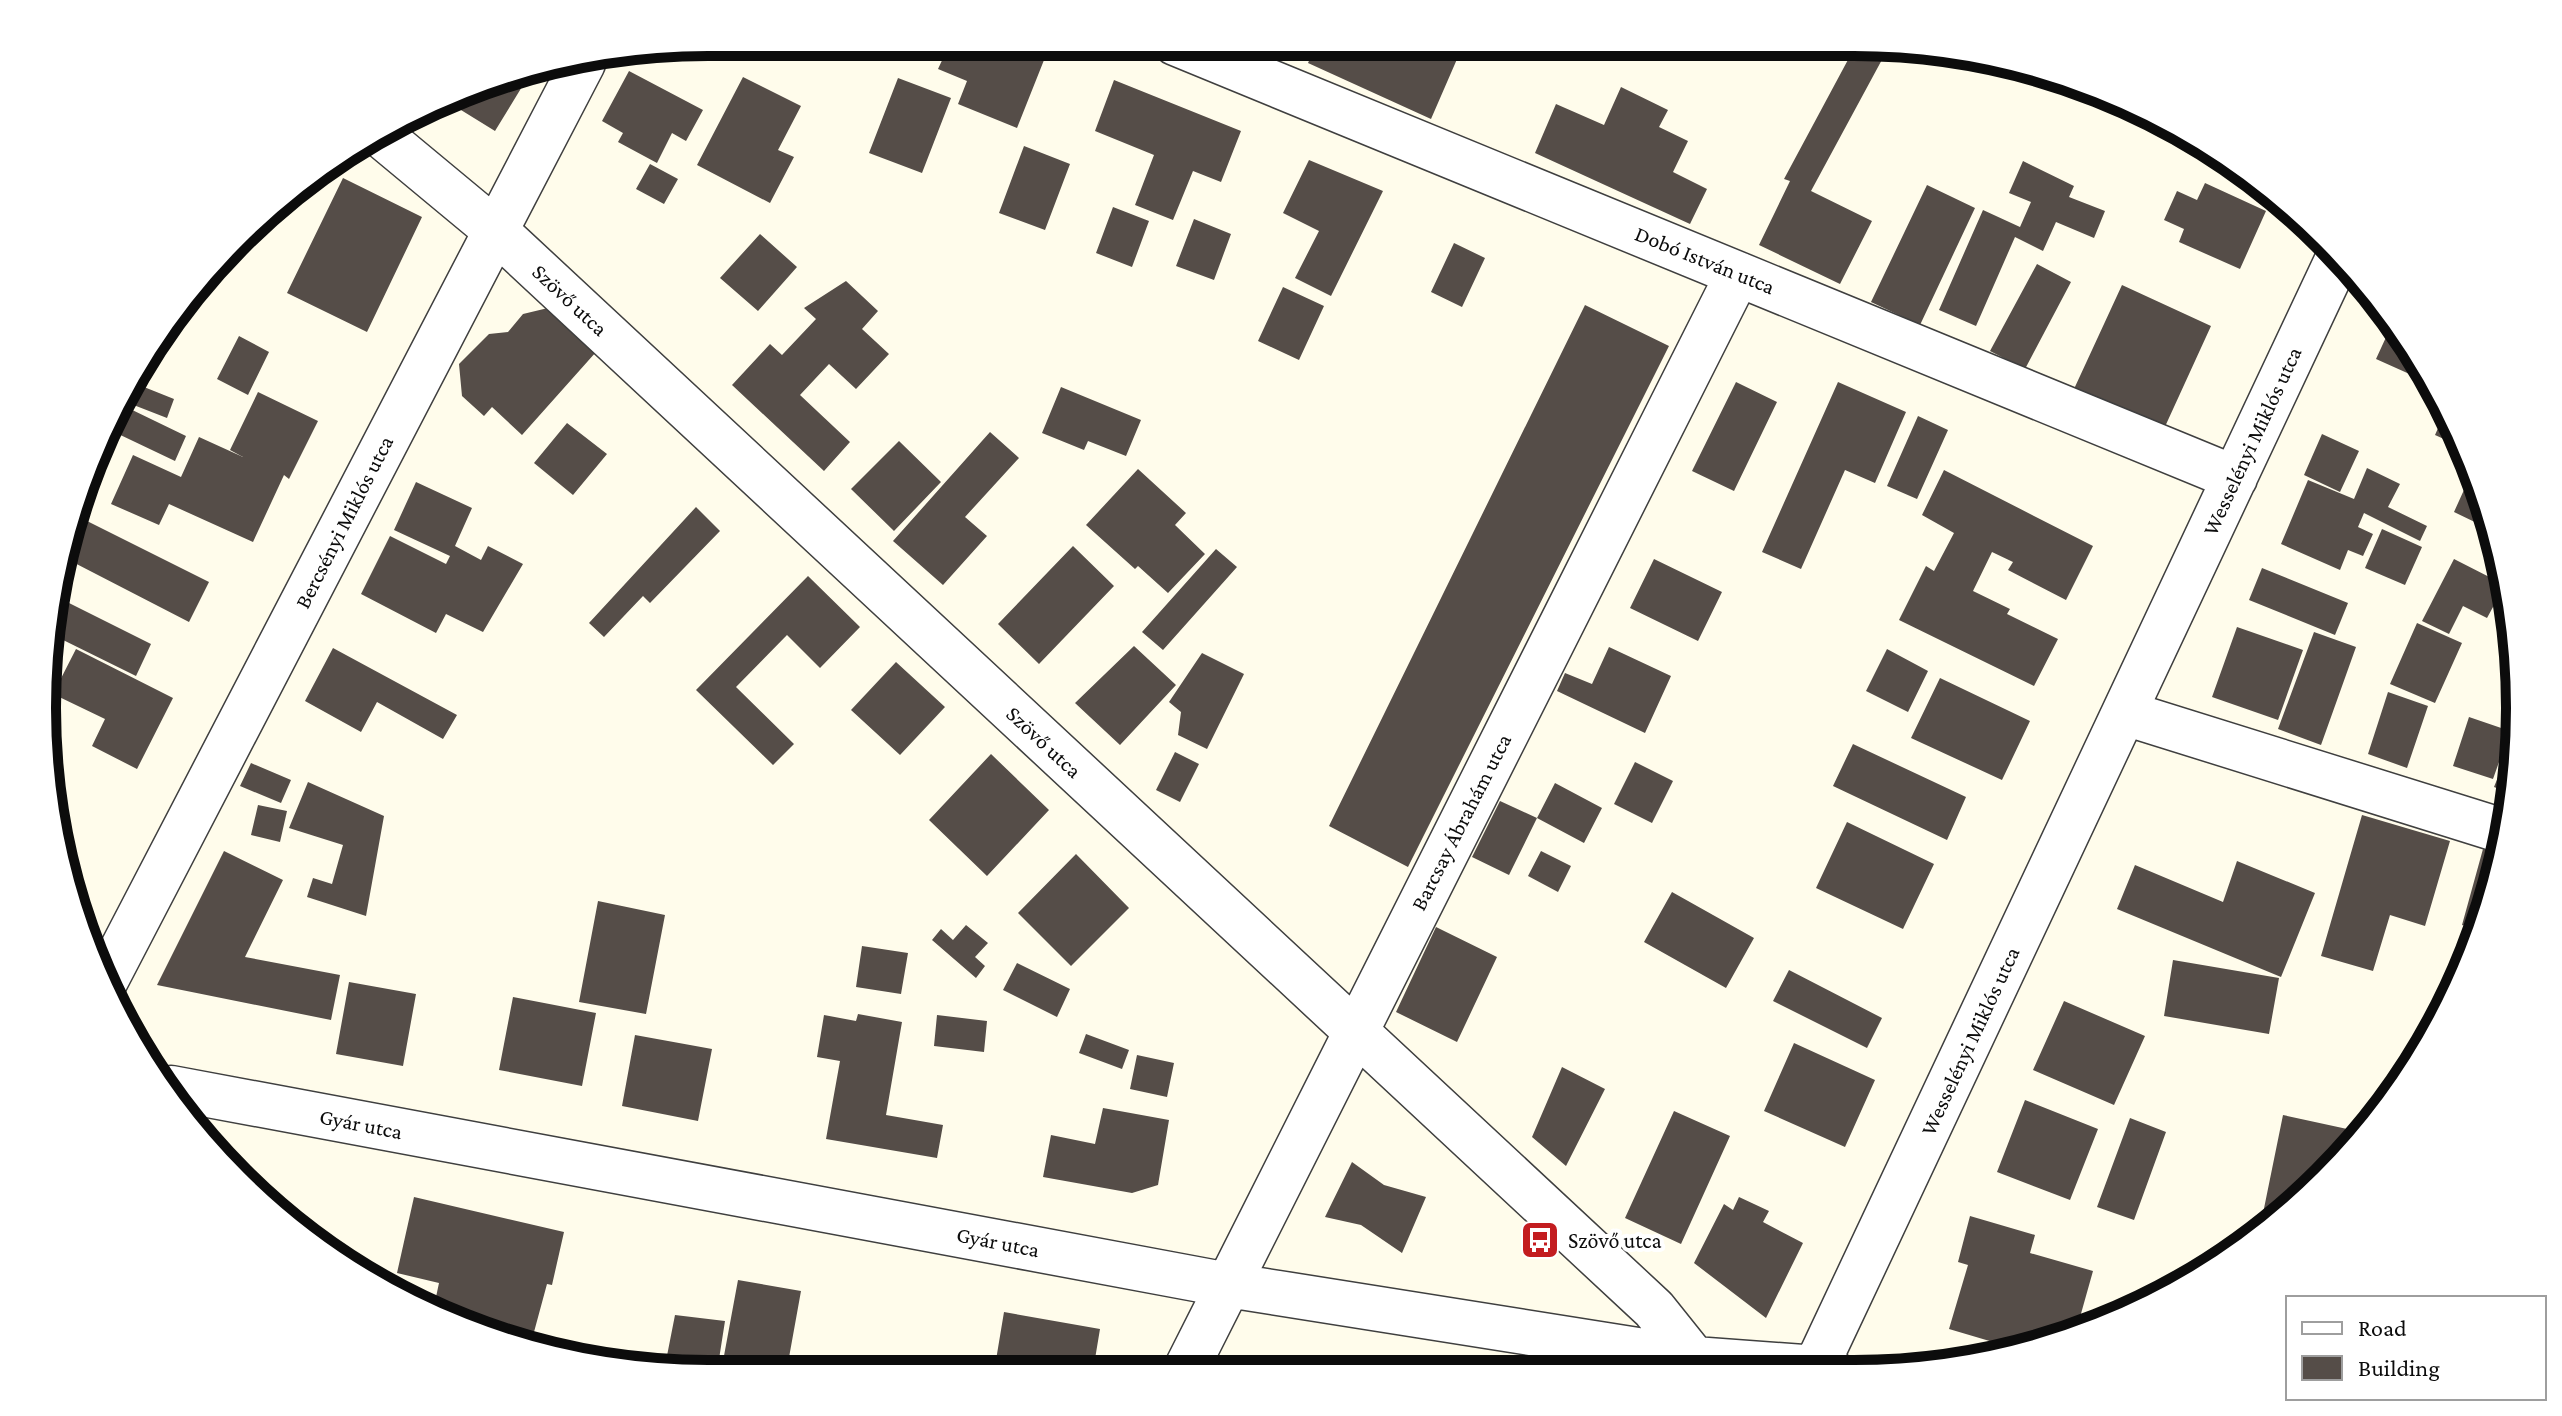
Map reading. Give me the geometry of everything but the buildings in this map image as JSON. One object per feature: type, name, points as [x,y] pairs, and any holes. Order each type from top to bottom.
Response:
[{"type":"street","name":"Dobó István utca","points":[[1207,56],[2235,478]]},
{"type":"street","name":"Bercsényi Miklós utca","points":[[111,970],[580,69]]},
{"type":"street","name":"Szövő utca","points":[[387,140],[495,230],[1654,1309],[1694,1359]]},
{"type":"street","name":"Wesselényi Miklós utca","points":[[1825,1360],[2334,267]]},
{"type":"street","name":"Barcsay Ábrahám utca","points":[[1190,1360],[1738,274]]},
{"type":"street","points":[[2125,713],[2494,828]]},
{"type":"street","name":"Gyár utca","points":[[180,1090],[1228,1285],[1708,1360]]},
{"type":"place","name":"Szövő utca","points":[[1540,1240]]}]
